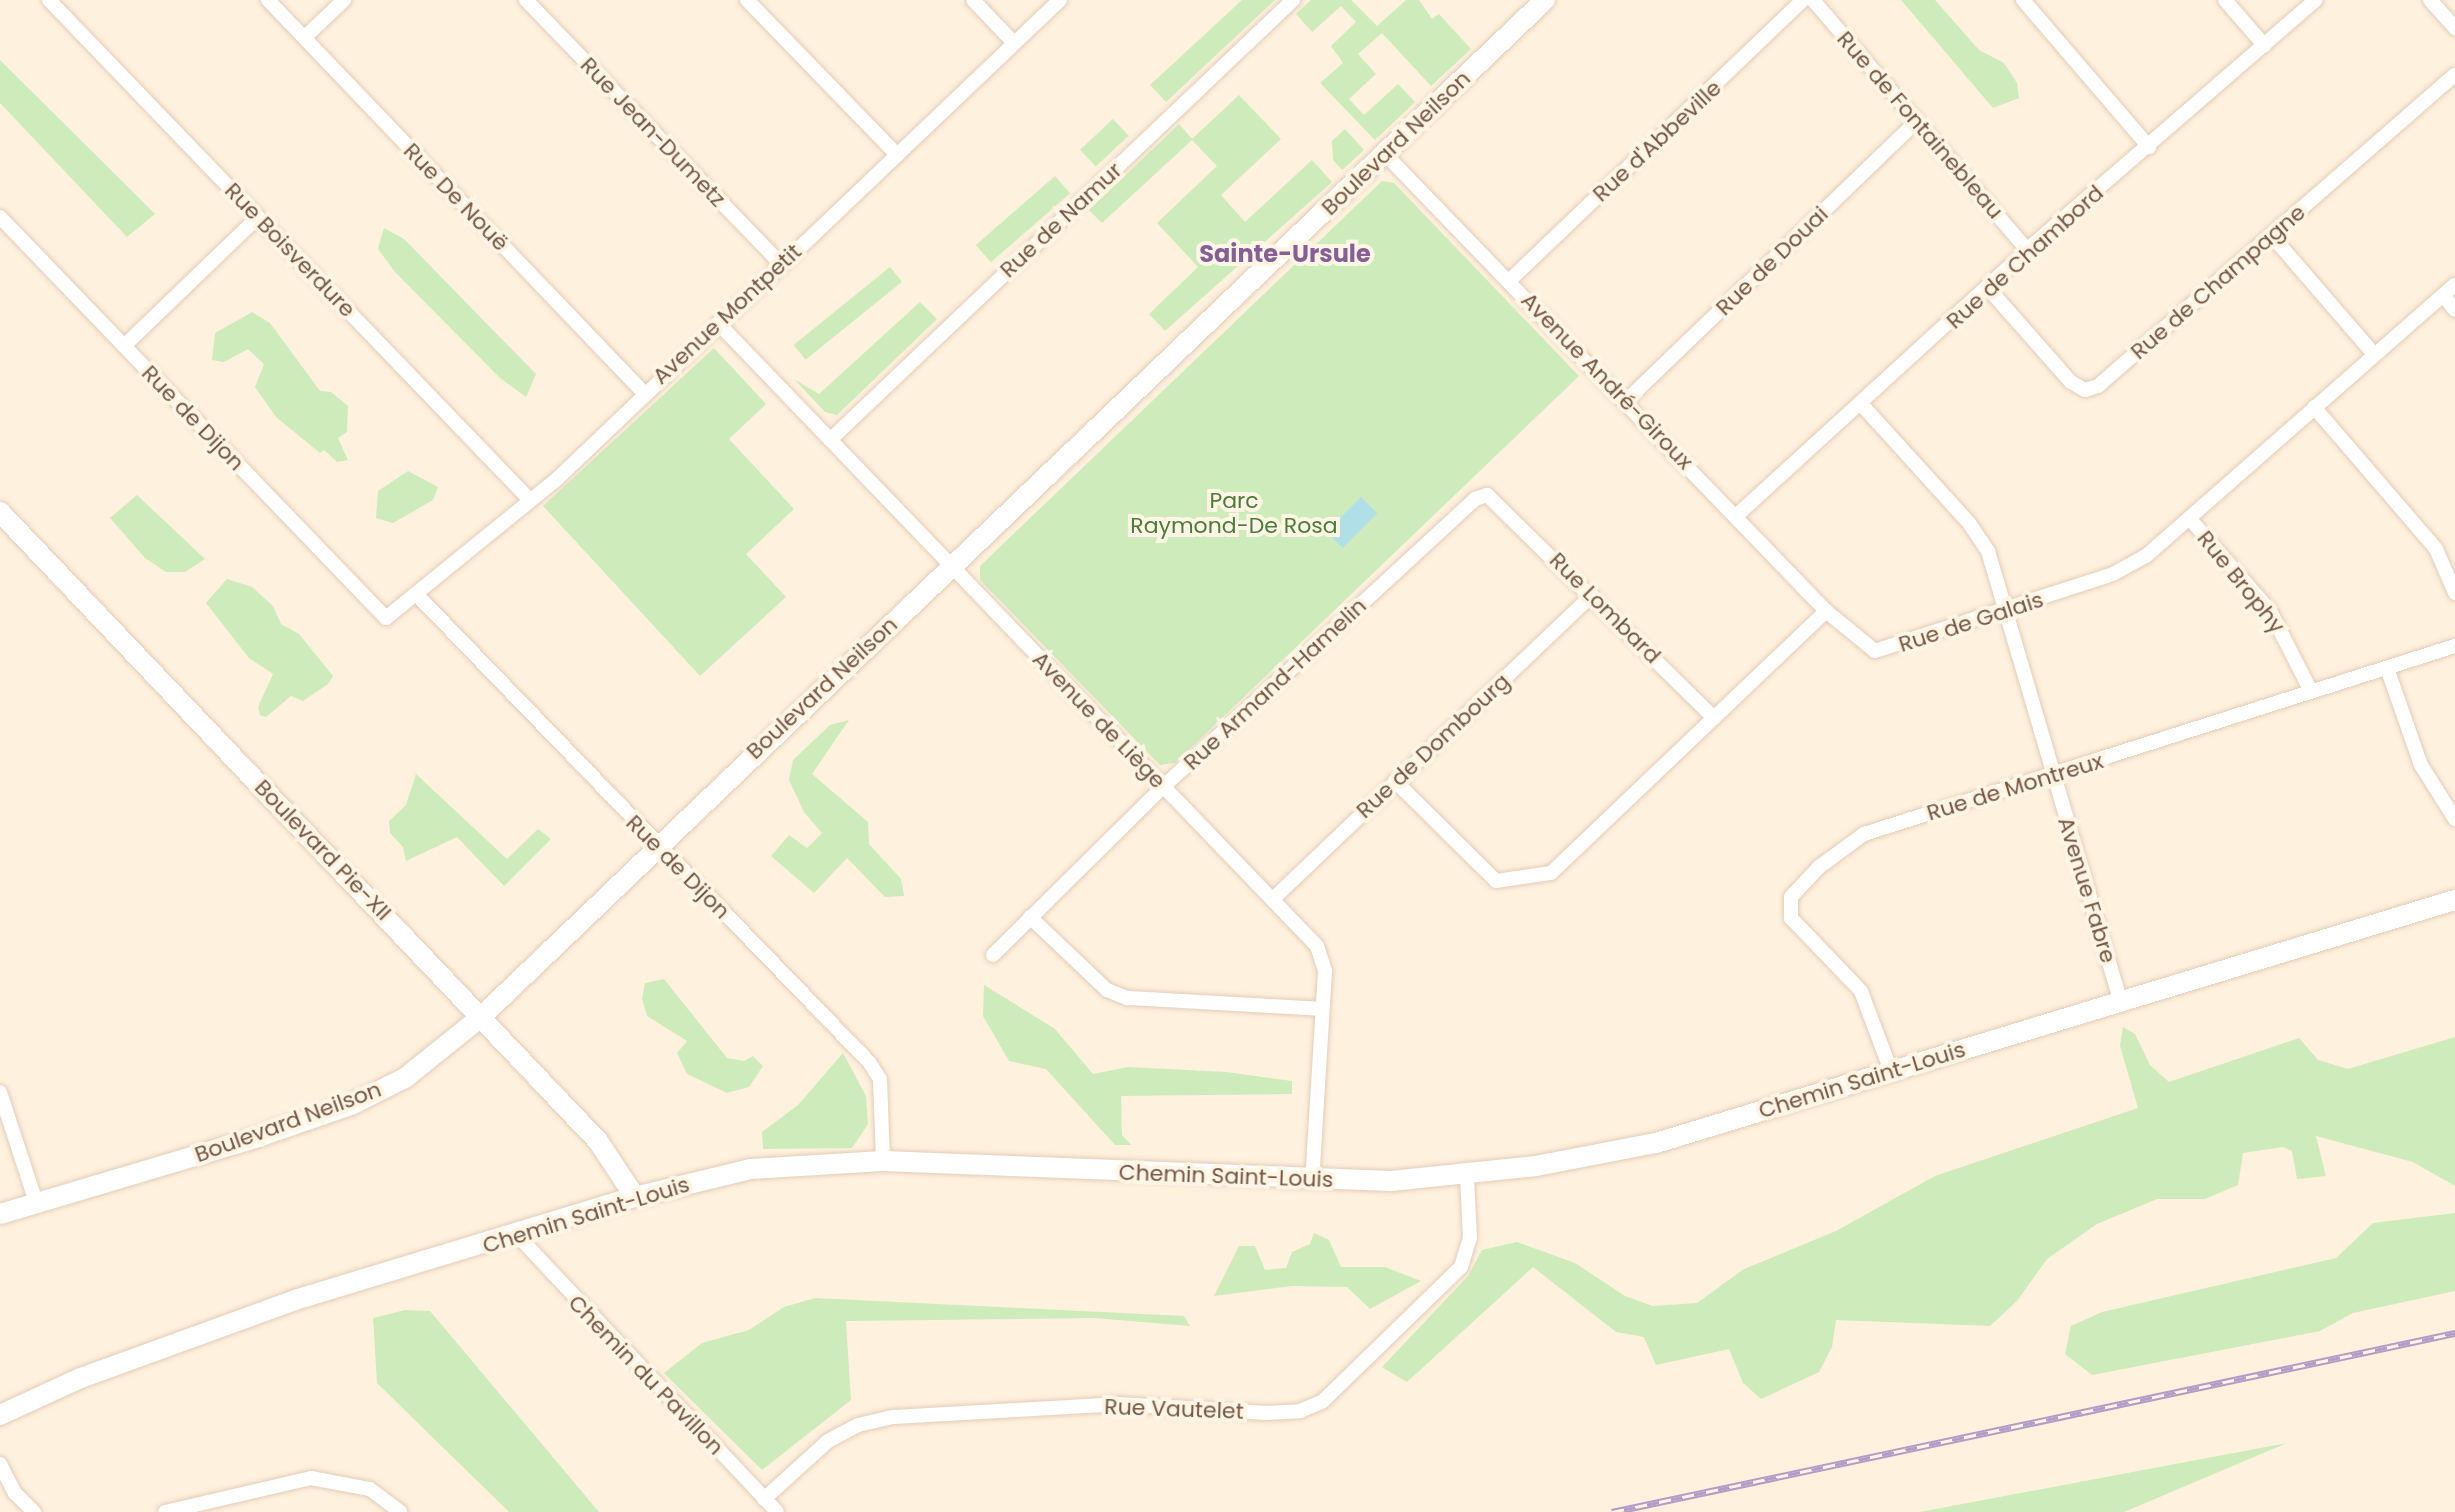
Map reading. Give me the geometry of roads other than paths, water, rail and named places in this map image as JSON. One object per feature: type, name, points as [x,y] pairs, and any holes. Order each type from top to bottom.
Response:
[{"type":"street","name":"Rue Boisverdure","points":[[49,0],[530,500]]},
{"type":"street","name":"Rue De Nouë","points":[[268,0],[644,393]]},
{"type":"street","points":[[305,37],[344,0]]},
{"type":"street","name":"Rue Jean-Dumetz","points":[[526,0],[780,263]]},
{"type":"street","points":[[747,0],[897,155]]},
{"type":"street","points":[[973,0],[1014,43]]},
{"type":"street","name":"Avenue Montpetit","points":[[386,618],[418,596],[530,500],[1060,0]]},
{"type":"street","name":"Rue de Namur","points":[[830,440],[1293,0]]},
{"type":"street","name":"Boulevard Neilson","points":[[0,1214],[351,1105],[405,1078],[481,1017],[657,845],[1545,0]]},
{"type":"street","name":"Rue d'Abbeville","points":[[1509,281],[1803,0]]},
{"type":"street","name":"Rue de Fontainebleau","points":[[1813,0],[2027,250]]},
{"type":"street","points":[[2023,0],[2149,147]]},
{"type":"street","points":[[2225,0],[2264,45]]},
{"type":"street","name":"Rue de Chambord","points":[[1736,516],[1862,405],[2027,250],[2316,0]]},
{"type":"street","points":[[2430,0],[2455,28]]},
{"type":"street","name":"Rue de Champagne","points":[[1988,288],[2071,382],[2085,390],[2098,386],[2455,75]]},
{"type":"street","name":"Rue de Douai","points":[[1627,400],[1916,122]]},
{"type":"street","name":"Avenue André-Giroux","points":[[1385,154],[1627,400],[1826,611]]},
{"type":"street","name":"Rue de Dijon","points":[[0,217],[386,618]]},
{"type":"street","points":[[124,346],[258,217]]},
{"type":"street","points":[[2272,236],[2373,353]]},
{"type":"street","name":"Rue de Galais","points":[[1826,611],[1875,651],[2113,574],[2146,556],[2373,353],[2455,285]]},
{"type":"street","points":[[2443,295],[2455,310]]},
{"type":"street","name":"Avenue de Liège","points":[[718,323],[950,568],[1274,898],[1323,956],[1312,1181]]},
{"type":"street","name":"Avenue Fabre","points":[[1862,405],[1980,537],[2006,610],[2120,999]]},
{"type":"street","points":[[2314,407],[2436,549],[2455,593]]},
{"type":"street","name":"Rue Lombard","points":[[1495,498],[1714,718]]},
{"type":"street","name":"Rue Armand-Hamelin","points":[[993,955],[1163,787],[1475,499],[1495,498]]},
{"type":"street","name":"Boulevard Pie-XII","points":[[0,512],[598,1141],[635,1197]]},
{"type":"street","name":"Rue Brophy","points":[[2189,518],[2270,611],[2311,691]]},
{"type":"street","name":"Rue de Dombourg","points":[[1274,898],[1592,595]]},
{"type":"street","name":"Rue de Dijon","points":[[418,596],[869,1062],[880,1079],[883,1161]]},
{"type":"street","points":[[1395,781],[1480,870],[1496,881],[1551,873],[1826,611]]},
{"type":"street","name":"Rue de Montreux","points":[[1891,1071],[1861,991],[1791,918],[1791,897],[1819,867],[1864,834],[2455,646]]},
{"type":"street","points":[[2387,668],[2421,765],[2455,819]]},
{"type":"street","name":"Chemin Saint-Louis","points":[[0,1415],[182,1338],[518,1236],[635,1197],[785,1163],[883,1161],[1312,1181],[1467,1176],[1656,1143],[2120,999],[2455,900]]},
{"type":"street","points":[[1030,917],[1107,990],[1127,998],[1322,1009]]},
{"type":"street","points":[[0,1092],[37,1205]]},
{"type":"street","name":"Rue Vautelet","points":[[764,1499],[828,1441],[858,1425],[894,1417],[1117,1404],[1267,1413],[1300,1411],[1323,1401],[1461,1267],[1470,1238],[1467,1176]]},
{"type":"street","name":"Chemin du Pavillon","points":[[518,1236],[777,1512]]},
{"type":"street","points":[[0,1464],[15,1493],[34,1512]]},
{"type":"street","points":[[165,1512],[311,1478],[370,1489],[400,1512]]},
{"type":"water","points":[[1361,497],[1377,513],[1343,548],[1326,532]]},
{"type":"railway","points":[[1612,1512],[2455,1333]]},
{"type":"district","name":"Sainte-Ursule","points":[[1285,254]]},
{"type":"park label","name":"Parc Raymond-De Rosa","points":[[1234,512]]}]
